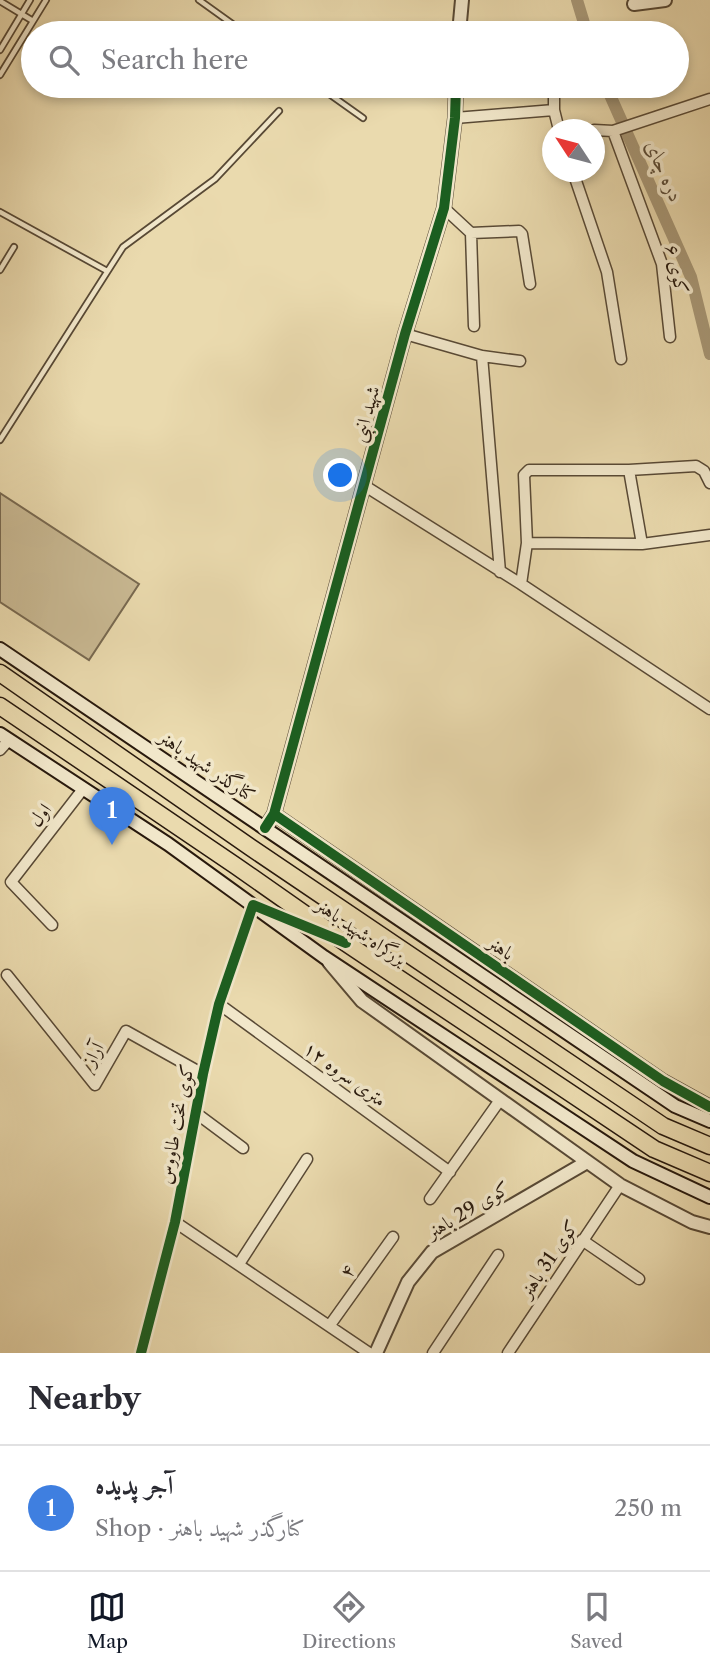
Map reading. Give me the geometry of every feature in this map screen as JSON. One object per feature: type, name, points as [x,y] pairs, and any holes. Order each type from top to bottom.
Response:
[{"type":"highway","points":[[0,660],[34,696]]},
{"type":"highway","name":"بزرگراه شهید باهنر","points":[[0,673],[250,847],[663,1126],[710,1146]]},
{"type":"highway","name":"بزرگراه شهید باهنر","points":[[0,706],[345,943],[653,1149],[710,1173]]},
{"type":"street","points":[[460,21],[462,0]]},
{"type":"street","points":[[634,4],[666,0]]},
{"type":"street","name":"شهید انبی","points":[[265,828],[274,814],[405,334],[444,208],[456,98]]},
{"type":"street","points":[[554,98],[556,119]]},
{"type":"street","points":[[605,131],[614,131],[710,99]]},
{"type":"street","points":[[455,118],[554,110]]},
{"type":"street","name":"کوی ۶","points":[[614,131],[662,264],[670,337]]},
{"type":"street","points":[[576,182],[607,272],[621,359]]},
{"type":"street","points":[[444,208],[471,233],[519,231],[522,234],[530,284]]},
{"type":"street","points":[[471,233],[474,326]]},
{"type":"street","points":[[405,334],[482,356],[520,361]]},
{"type":"street","points":[[482,356],[500,572]]},
{"type":"street","points":[[521,584],[527,544],[524,475],[529,470],[629,470],[696,466],[704,471],[710,483]]},
{"type":"street","points":[[629,470],[642,544]]},
{"type":"street","points":[[365,486],[521,584],[710,709]]},
{"type":"street","points":[[527,544],[642,544],[710,535]]},
{"type":"street","name":"کنارگذر شهید باهنر","points":[[0,649],[674,1106],[710,1121]]},
{"type":"street","points":[[3,741],[168,844],[324,957],[633,1161],[710,1197]]},
{"type":"street","name":"اول","points":[[52,925],[10,882],[83,789]]},
{"type":"street","name":"باهنر","points":[[274,814],[663,1081],[710,1107]]},
{"type":"street","points":[[253,905],[345,943]]},
{"type":"street","name":"کوی تخت طاووس","points":[[141,1353],[175,1222],[219,1004],[253,905]]},
{"type":"street","points":[[324,957],[362,1001],[587,1162],[620,1185],[692,1222],[710,1227]]},
{"type":"street","name":"آراز","points":[[8,975],[95,1085],[125,1031],[203,1074]]},
{"type":"street","name":"۱۲ متری سروه","points":[[219,1004],[450,1172]]},
{"type":"street","points":[[430,1199],[500,1100]]},
{"type":"street","points":[[196,1113],[243,1148]]},
{"type":"street","points":[[239,1264],[307,1159]]},
{"type":"street","name":"کوی 29 باهنر","points":[[376,1353],[408,1282],[432,1252],[587,1162]]},
{"type":"street","name":"کوی 31 باهنر","points":[[508,1353],[620,1185]]},
{"type":"street","points":[[175,1222],[369,1353]]},
{"type":"street","name":"۴","points":[[330,1325],[393,1237]]},
{"type":"street","points":[[582,1240],[639,1279]]},
{"type":"street","points":[[433,1353],[498,1255]]},
{"type":"lane","points":[[0,50],[30,0]]},
{"type":"lane","points":[[0,1],[33,21],[46,0]]},
{"type":"lane","points":[[199,0],[228,21]]},
{"type":"lane","points":[[0,75],[21,41]]},
{"type":"lane","points":[[335,98],[363,118]]},
{"type":"lane","points":[[0,440],[123,247],[215,179],[279,111]]},
{"type":"lane","points":[[0,212],[107,271]]},
{"type":"lane","points":[[0,270],[14,247]]},
{"type":"shaded area","points":[[0,493],[139,584],[89,660],[0,602]]},
{"type":"waterway","name":"دره چای","points":[[577,0],[583,21]]},
{"type":"waterway","name":"دره چای","points":[[611,98],[691,277],[710,354]]},
{"type":"cycle path","points":[[265,828],[274,814],[405,334],[444,208],[456,98]]},
{"type":"cycle path","points":[[274,814],[663,1081],[710,1107]]},
{"type":"cycle path","points":[[141,1353],[175,1222],[219,1004],[253,905],[346,943]]},
{"type":"place","name":"آجر پدیده","points":[[112,845]]}]
